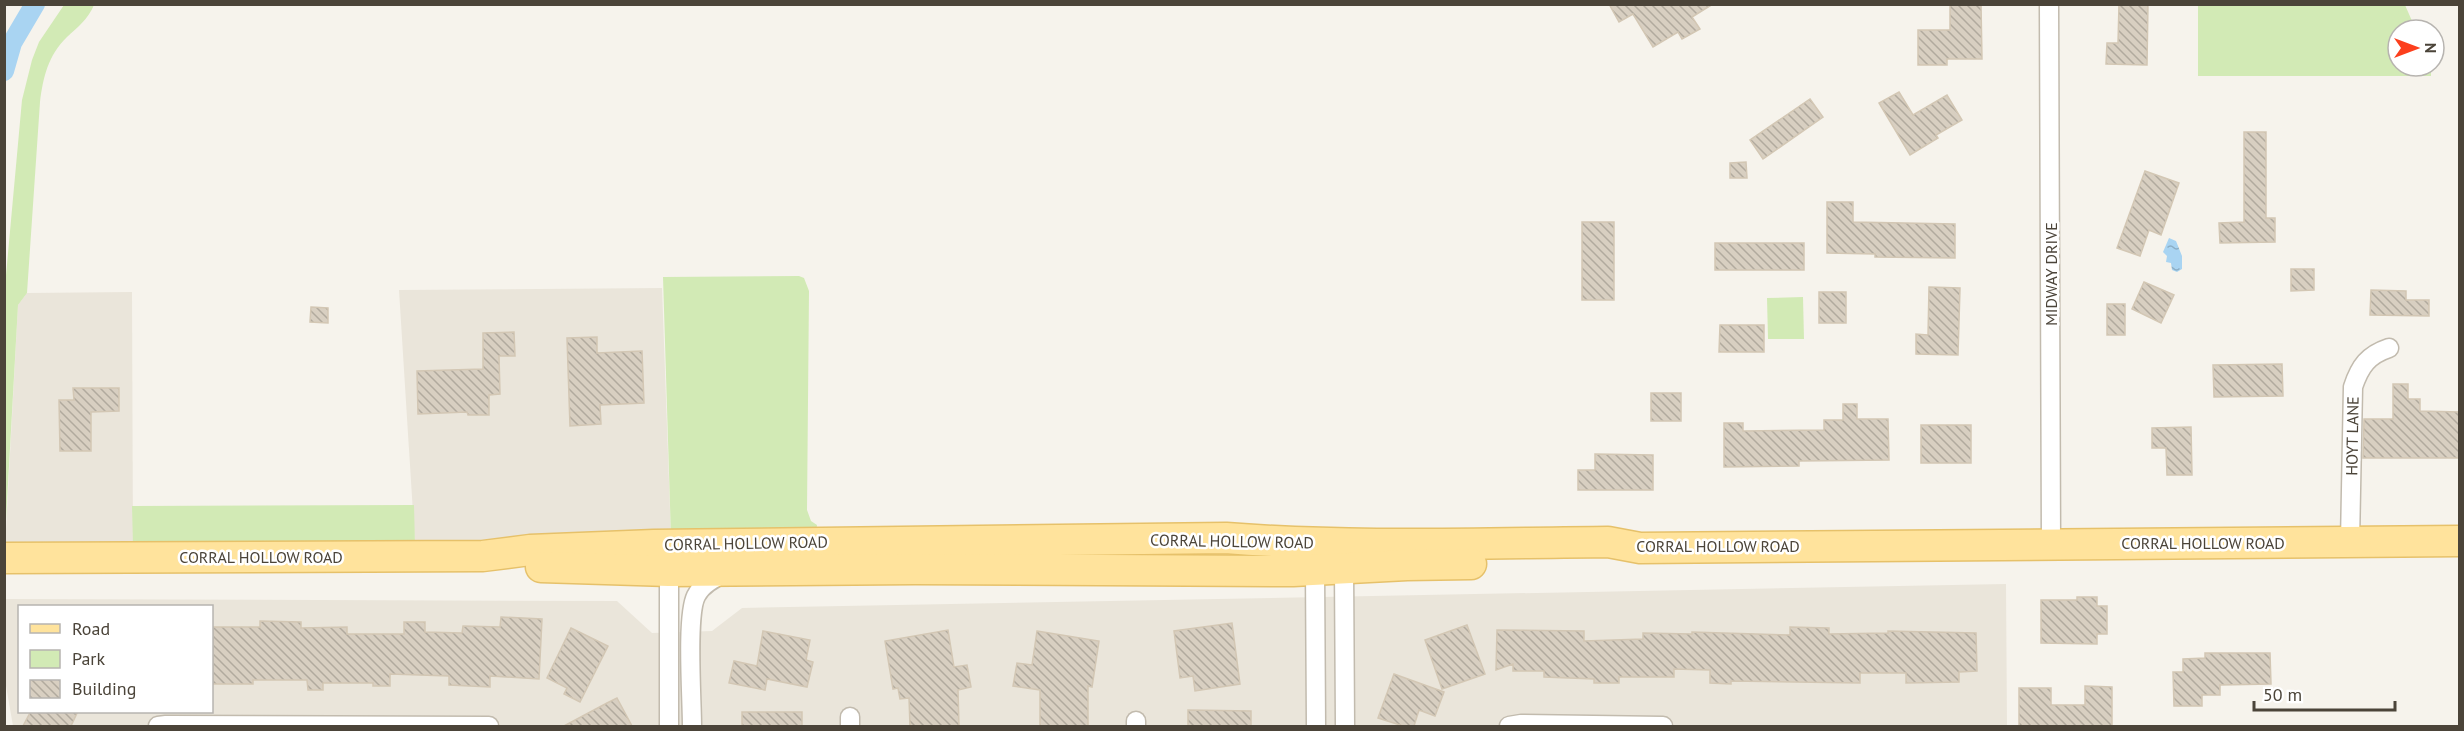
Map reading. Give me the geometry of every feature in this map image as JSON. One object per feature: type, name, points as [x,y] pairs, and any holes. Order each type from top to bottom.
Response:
[{"type":"main road","name":"CORRAL HOLLOW ROAD","points":[[4,558],[483,556],[530,550],[654,544],[1226,538],[1330,561],[1407,565],[1565,563],[1608,558],[1640,548],[2460,541]]},
{"type":"main road","points":[[483,556],[521,565],[543,567],[669,571],[1330,561]]},
{"type":"street","name":"MIDWAY DRIVE","points":[[2049,4],[2051,544]]},
{"type":"street","name":"HOYT LANE","points":[[2350,542],[2353,387],[2359,369],[2370,356],[2389,348]]},
{"type":"street","points":[[669,726],[669,571],[678,560],[696,554],[738,551],[888,551],[937,541]]},
{"type":"street","points":[[1316,726],[1330,561]]},
{"type":"street","points":[[1330,561],[1345,726]]},
{"type":"street","points":[[692,726],[691,618],[696,597],[714,578],[734,570]]},
{"type":"street","points":[[159,726],[178,724],[489,726]]},
{"type":"street","points":[[1509,726],[1521,724],[1663,726]]},
{"type":"shaded area","points":[[662,288],[671,538],[415,545],[399,290]]},
{"type":"shaded area","points":[[132,292],[133,547],[5,548],[18,305],[27,293]]},
{"type":"shaded area","points":[[2006,584],[2007,726],[13,726],[5,680],[4,599],[617,601],[652,633],[712,631],[742,608]]},
{"type":"green space","points":[[64,5],[94,5],[86,19],[55,51],[41,93],[27,293],[18,305],[5,538],[4,297],[22,100],[39,42]]},
{"type":"green space","points":[[2198,5],[2405,5],[2411,18],[2386,18],[2386,76],[2198,76]]},
{"type":"green space","points":[[799,276],[804,278],[809,291],[807,510],[811,521],[817,525],[816,535],[671,538],[663,277]]},
{"type":"green space","points":[[1803,297],[1804,339],[1768,339],[1767,298]]},
{"type":"green space","points":[[414,505],[415,545],[133,547],[132,506]]},
{"type":"water","points":[[2169,238],[2176,241],[2182,256],[2182,269],[2177,272],[2172,270],[2171,263],[2166,262],[2167,256],[2163,252]]},
{"type":"building","points":[[1609,4],[1713,4],[1692,17],[1700,29],[1682,39],[1678,32],[1653,47],[1633,14],[1619,22]]},
{"type":"building","points":[[1950,4],[1981,4],[1982,59],[1947,59],[1947,65],[1918,65],[1918,30],[1950,30]]},
{"type":"building","points":[[2119,4],[2148,4],[2147,65],[2106,64],[2107,43],[2118,43]]},
{"type":"building","points":[[1899,92],[1913,115],[1947,95],[1962,120],[1936,135],[1938,138],[1910,155],[1879,103]]},
{"type":"building","points":[[1810,99],[1823,117],[1763,159],[1750,140]]},
{"type":"building","points":[[2244,132],[2266,132],[2266,218],[2275,218],[2275,242],[2220,243],[2219,223],[2244,222]]},
{"type":"building","points":[[1746,162],[1747,178],[1730,178],[1730,163]]},
{"type":"building","points":[[2145,171],[2179,183],[2161,235],[2149,230],[2140,256],[2117,248]]},
{"type":"building","points":[[1827,202],[1853,202],[1853,222],[1955,224],[1955,258],[1875,257],[1875,254],[1827,253]]},
{"type":"building","points":[[1582,222],[1614,222],[1614,300],[1582,300]]},
{"type":"building","points":[[1715,243],[1804,243],[1804,270],[1715,270]]},
{"type":"building","points":[[2291,269],[2314,269],[2314,290],[2291,291]]},
{"type":"building","points":[[2144,282],[2174,295],[2161,323],[2132,309]]},
{"type":"building","points":[[1929,287],[1960,288],[1958,355],[1916,354],[1916,334],[1928,335]]},
{"type":"building","points":[[2371,290],[2406,291],[2406,300],[2429,300],[2429,316],[2370,315]]},
{"type":"building","points":[[1819,292],[1846,292],[1846,323],[1819,323]]},
{"type":"building","points":[[2107,304],[2125,304],[2125,335],[2107,335]]},
{"type":"building","points":[[311,307],[328,308],[328,323],[310,322]]},
{"type":"building","points":[[1720,325],[1764,325],[1764,352],[1719,352]]},
{"type":"building","points":[[514,332],[515,356],[499,356],[500,394],[489,395],[489,415],[468,415],[467,412],[418,414],[417,371],[483,369],[483,333]]},
{"type":"building","points":[[597,337],[597,353],[642,351],[644,403],[600,405],[601,424],[570,426],[567,338]]},
{"type":"building","points":[[2282,364],[2283,396],[2214,397],[2213,365]]},
{"type":"building","points":[[2393,384],[2408,384],[2408,399],[2420,399],[2420,411],[2459,412],[2460,458],[2363,458],[2364,419],[2393,419]]},
{"type":"building","points":[[73,388],[119,388],[119,411],[91,412],[91,451],[60,451],[59,400],[74,400]]},
{"type":"building","points":[[1651,393],[1681,393],[1681,421],[1651,421]]},
{"type":"building","points":[[1843,404],[1857,404],[1857,419],[1888,419],[1889,460],[1799,461],[1799,466],[1724,467],[1724,423],[1743,423],[1743,431],[1824,430],[1824,420],[1843,420]]},
{"type":"building","points":[[1921,425],[1971,425],[1971,463],[1921,463]]},
{"type":"building","points":[[2191,427],[2192,475],[2167,475],[2166,448],[2152,448],[2152,428]]},
{"type":"building","points":[[1595,454],[1653,455],[1653,490],[1578,490],[1578,470],[1595,470]]},
{"type":"building","points":[[2077,597],[2097,597],[2097,606],[2107,606],[2107,634],[2097,634],[2097,644],[2041,643],[2041,600],[2077,600]]},
{"type":"building","points":[[501,617],[542,619],[539,679],[490,676],[490,687],[449,685],[449,676],[390,674],[390,686],[373,686],[373,683],[323,683],[323,690],[308,690],[307,680],[253,680],[253,684],[213,684],[213,627],[260,627],[260,621],[301,622],[301,628],[347,627],[347,634],[404,634],[404,622],[425,622],[425,632],[462,633],[463,626],[500,627]]},
{"type":"building","points":[[1232,623],[1240,684],[1195,691],[1193,676],[1180,678],[1174,631]]},
{"type":"building","points":[[1467,625],[1485,674],[1442,689],[1425,640]]},
{"type":"building","points":[[1790,627],[1829,628],[1829,634],[1888,633],[1888,631],[1976,633],[1977,671],[1959,672],[1959,682],[1906,683],[1906,673],[1860,673],[1860,683],[1731,681],[1731,684],[1710,683],[1710,670],[1674,669],[1674,677],[1619,677],[1619,683],[1594,683],[1594,679],[1544,677],[1544,671],[1513,671],[1513,664],[1496,670],[1497,630],[1584,631],[1584,641],[1643,639],[1643,633],[1790,635]]},
{"type":"building","points":[[571,628],[608,646],[580,702],[564,694],[567,688],[547,678]]},
{"type":"building","points":[[948,630],[954,667],[967,665],[971,687],[958,690],[959,726],[910,726],[909,698],[900,699],[898,688],[893,689],[885,641]]},
{"type":"building","points":[[763,631],[810,640],[806,660],[813,662],[807,687],[767,679],[765,690],[729,683],[734,661],[757,666]]},
{"type":"building","points":[[1037,631],[1099,641],[1092,687],[1088,686],[1088,726],[1040,726],[1040,690],[1013,686],[1017,663],[1032,665]]},
{"type":"building","points":[[2205,653],[2270,653],[2271,684],[2220,685],[2220,695],[2202,695],[2202,706],[2174,706],[2173,672],[2183,672],[2183,659],[2205,658]]},
{"type":"building","points":[[1394,674],[1444,692],[1435,716],[1419,710],[1414,726],[1403,726],[1378,718]]},
{"type":"building","points":[[2085,686],[2112,687],[2112,726],[2019,726],[2019,688],[2051,688],[2051,705],[2085,705]]},
{"type":"building","points":[[617,698],[632,726],[564,726],[607,703]]},
{"type":"building","points":[[1188,710],[1251,711],[1251,726],[1188,726]]},
{"type":"building","points":[[742,712],[802,712],[802,726],[742,726]]},
{"type":"building","points":[[30,713],[77,713],[71,726],[23,726]]},
{"type":"waterway","points":[[4,71],[12,43],[35,4]]}]
